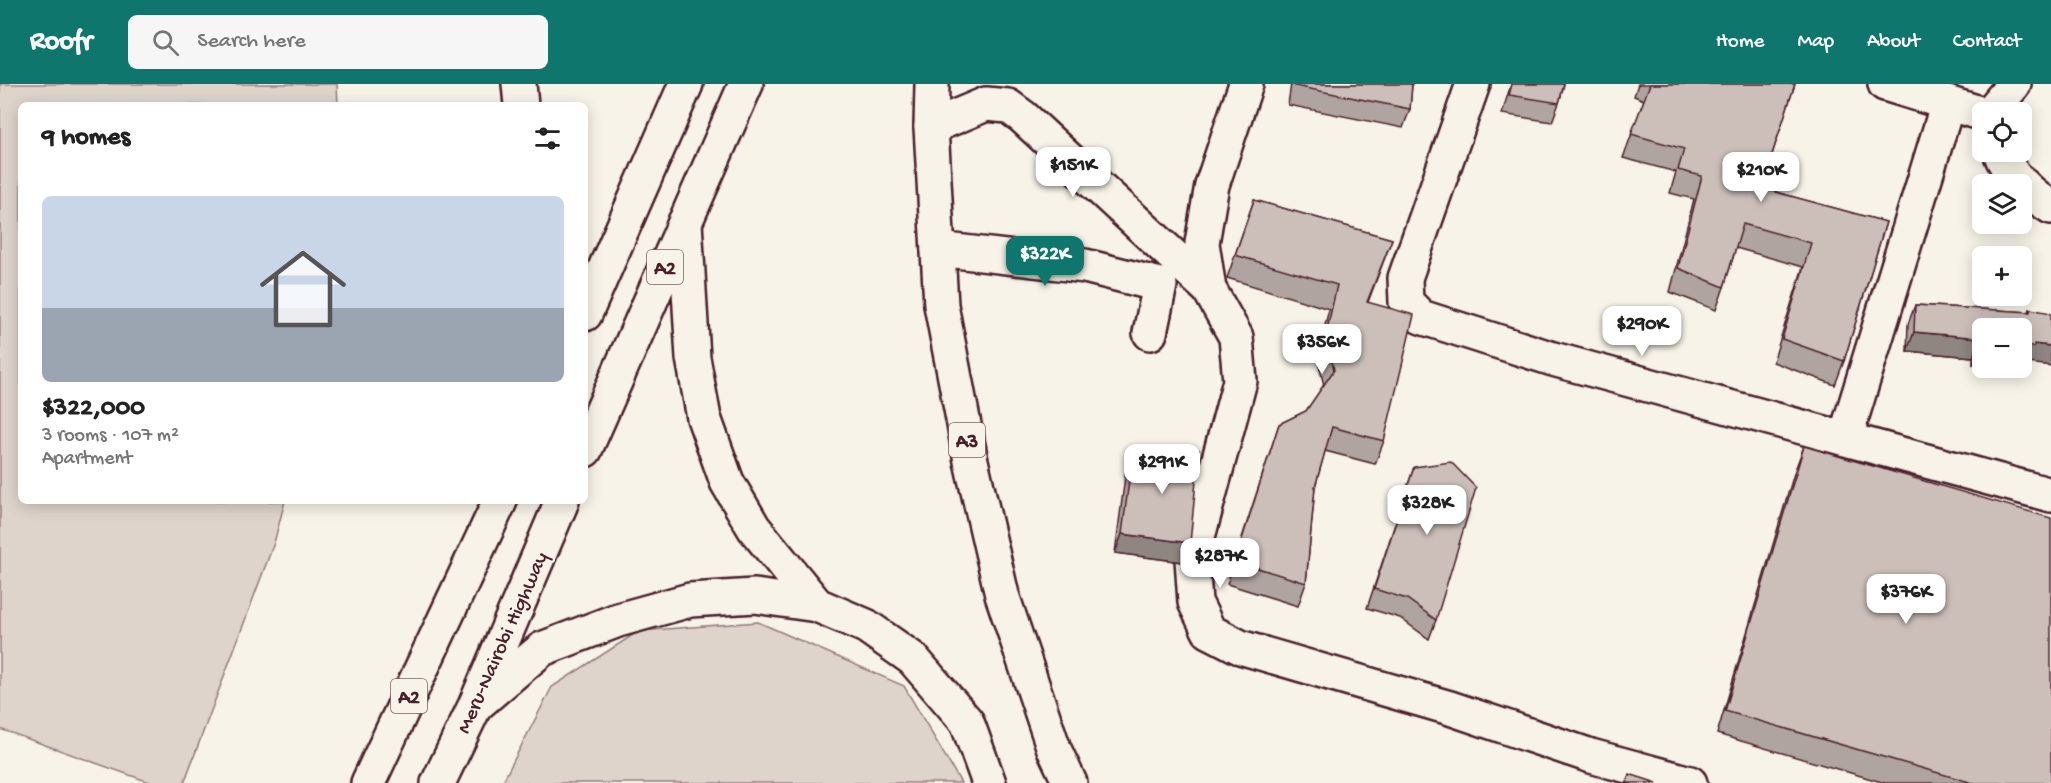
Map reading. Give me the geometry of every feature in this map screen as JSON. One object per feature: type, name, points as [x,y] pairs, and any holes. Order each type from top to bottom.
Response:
[{"type":"main road","points":[[519,84],[520,102]]},
{"type":"main road","name":"A2","points":[[588,307],[686,84]]},
{"type":"main road","name":"A2","points":[[588,443],[746,84]]},
{"type":"main road","name":"A3","points":[[932,84],[931,127],[941,305],[971,461],[1002,595],[1054,749],[1070,783]]},
{"type":"main road","points":[[1209,289],[1202,243],[1210,196],[1246,84]]},
{"type":"main road","points":[[1473,84],[1405,278],[1406,302],[1421,316],[1553,359],[2051,495]]},
{"type":"main road","points":[[1885,84],[1972,111]]},
{"type":"main road","points":[[1999,102],[2014,84]]},
{"type":"main road","points":[[1845,439],[1948,103]]},
{"type":"main road","points":[[931,127],[986,104],[1008,106],[1023,117],[1209,289],[1236,337],[1240,381],[1192,559],[1195,602],[1209,632],[1240,647],[1450,708],[1587,770],[1690,783]]},
{"type":"main road","points":[[2004,162],[2035,197],[2051,207]]},
{"type":"main road","points":[[685,222],[693,358],[704,418],[727,482],[754,528],[817,605]]},
{"type":"main road","points":[[938,249],[1085,266],[1160,285],[1150,333]]},
{"type":"main road","points":[[450,609],[474,504]]},
{"type":"main road","name":"A2","points":[[368,783],[499,504]]},
{"type":"main road","name":"Meru-Nairobi Highway","points":[[438,783],[475,706],[561,504]]},
{"type":"main road","points":[[475,706],[542,649],[618,620],[690,600],[755,596],[817,605],[866,626],[913,659],[967,722],[988,783]]},
{"type":"shaded area","points":[[0,84],[337,84],[338,102],[18,102],[18,504],[284,504],[274,543],[184,783],[152,783],[0,729]]},
{"type":"shaded area","points":[[758,622],[904,686],[961,783],[502,783],[552,687],[639,631]]},
{"type":"building","points":[[1295,84],[1412,84],[1410,109],[1295,86]]},
{"type":"building","points":[[1512,84],[1564,84],[1559,103],[1509,95]]},
{"type":"building","points":[[1650,84],[1795,84],[1761,188],[1886,222],[1844,361],[1782,339],[1811,243],[1743,224],[1724,287],[1678,268],[1702,176],[1678,170],[1684,149],[1631,134]]},
{"type":"building","points":[[1254,200],[1392,239],[1367,302],[1414,315],[1384,441],[1332,427],[1315,487],[1306,583],[1235,561],[1279,424],[1306,411],[1334,370],[1326,334],[1337,285],[1235,255]]},
{"type":"building","points":[[1915,305],[2030,312],[2030,309],[2051,313],[2051,346],[2034,344],[2032,347],[2032,318],[1972,318],[1972,337],[1914,332]]},
{"type":"building","points":[[1804,446],[2051,518],[2051,783],[1973,783],[1725,711]]},
{"type":"building","points":[[1133,450],[1199,450],[1190,543],[1122,534]]},
{"type":"building","points":[[1451,462],[1476,488],[1436,620],[1407,599],[1374,589],[1414,467]]},
{"type":"building","points":[[1629,774],[1657,783],[1627,783]]}]
